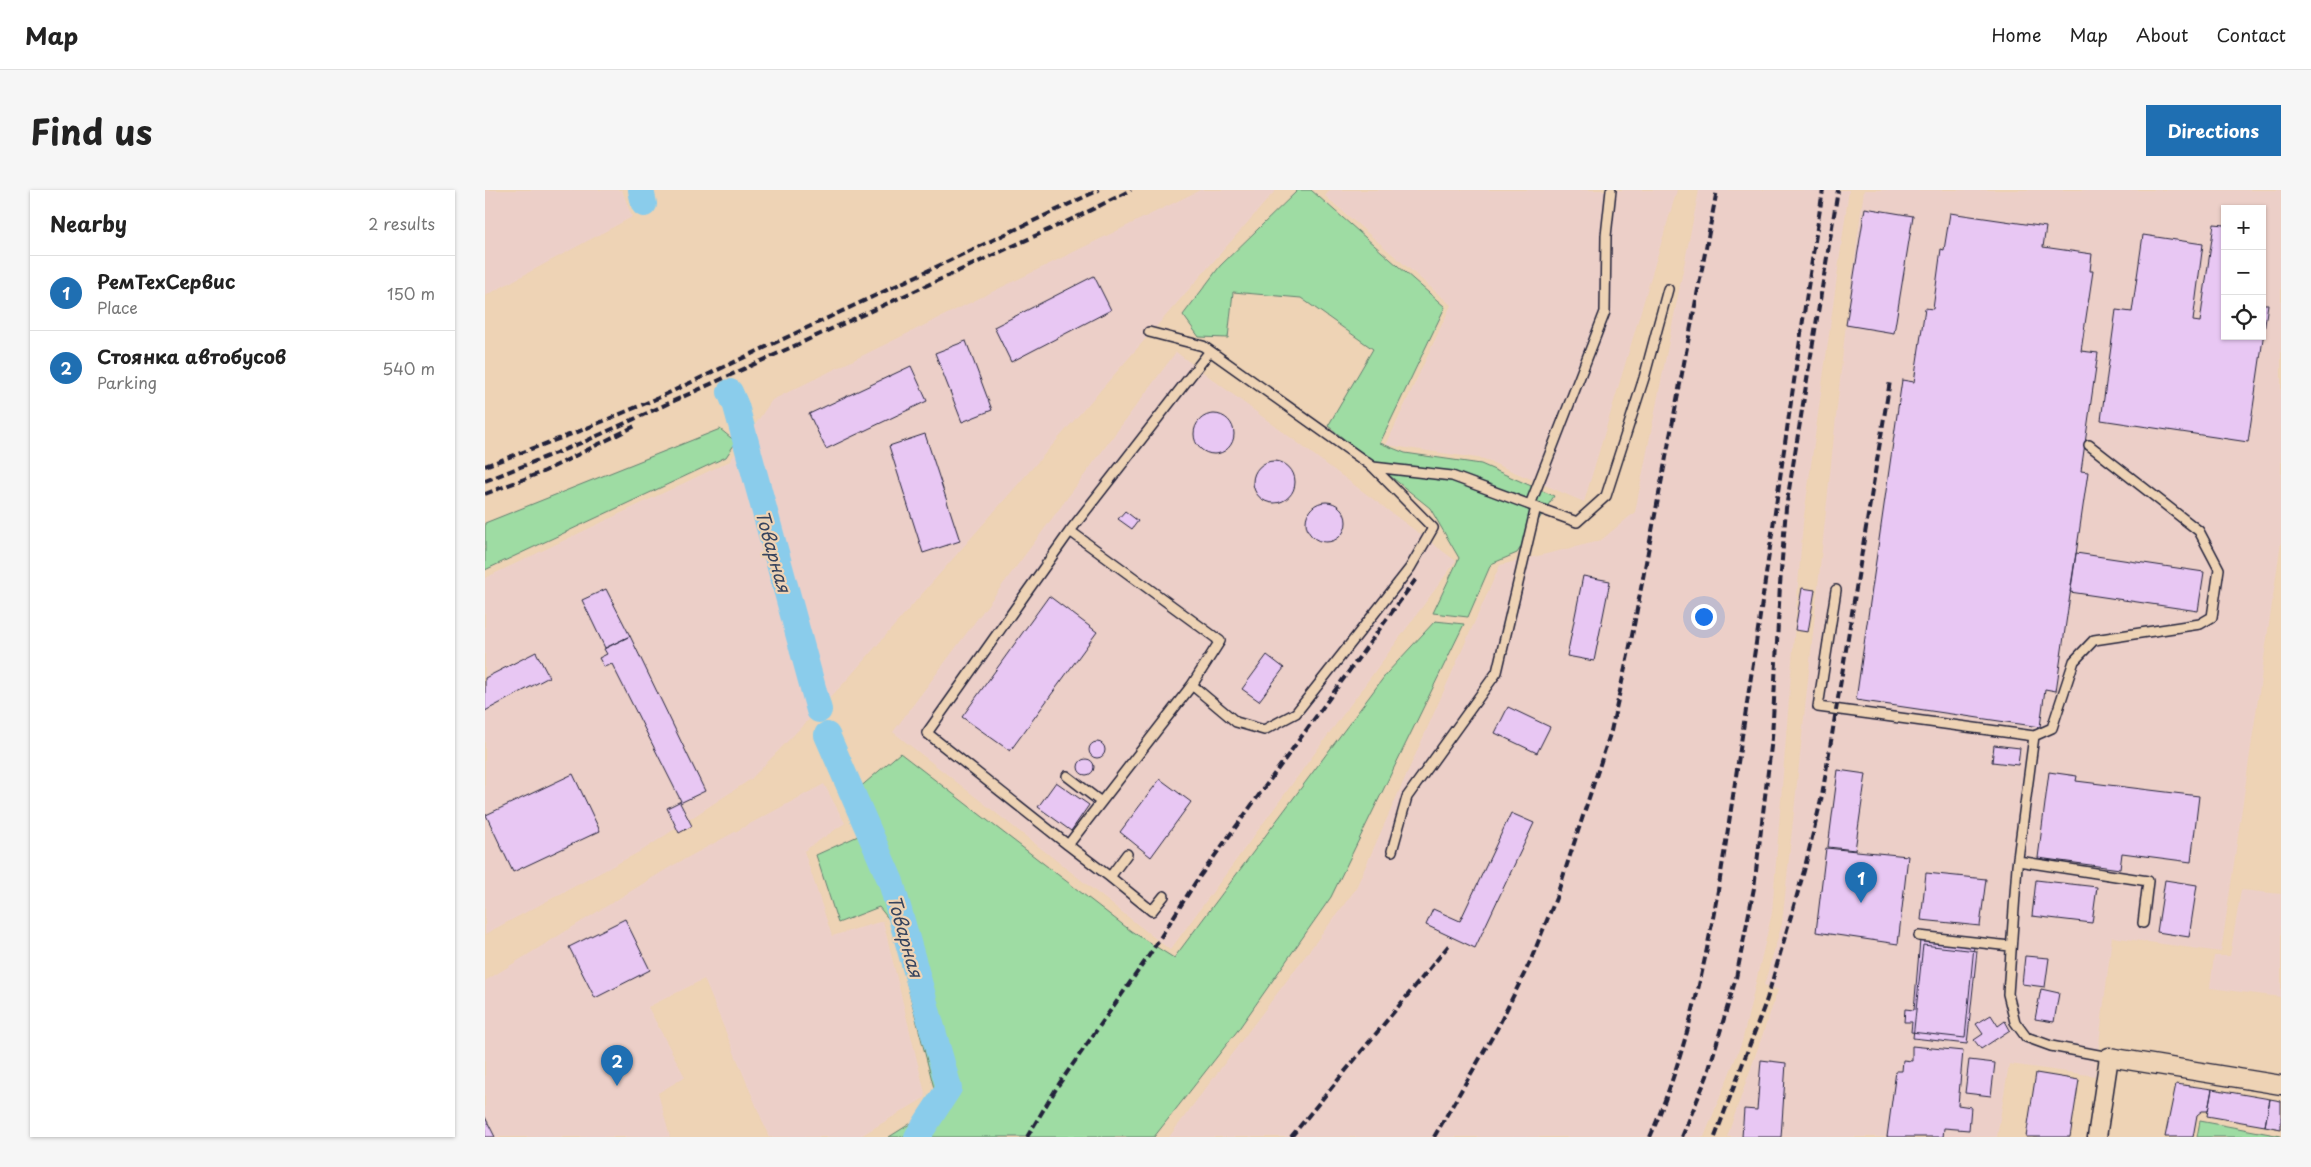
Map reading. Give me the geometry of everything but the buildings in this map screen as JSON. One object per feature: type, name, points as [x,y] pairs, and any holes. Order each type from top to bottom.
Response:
[{"type":"street","points":[[2097,1137],[2109,1057],[2281,1085]]},
{"type":"lane","points":[[1392,851],[1407,797],[1497,672],[1533,506],[1605,312],[1606,236],[1611,190]]},
{"type":"lane","points":[[1373,467],[1452,476],[1577,522],[1607,496],[1644,378],[1669,289]]},
{"type":"lane","points":[[1149,332],[1203,346],[1373,467],[1433,528],[1410,568],[1296,713],[1264,730],[1236,722],[1191,685]]},
{"type":"lane","points":[[1163,896],[1153,911],[927,733],[1070,531],[1210,351]]},
{"type":"lane","points":[[1836,590],[1818,706],[2034,736],[2052,728],[2074,661],[2094,640],[2200,624],[2212,617],[2219,569],[2199,531],[2089,445]]},
{"type":"lane","points":[[1068,845],[1191,685],[1220,641],[1070,531]]},
{"type":"lane","points":[[2034,736],[2018,861],[2010,946],[2008,994],[2015,1022],[2026,1037],[2051,1046],[2109,1057]]},
{"type":"lane","points":[[1067,776],[1101,802]]},
{"type":"lane","points":[[1110,877],[1127,854]]},
{"type":"lane","points":[[2018,861],[2148,881],[2143,923]]},
{"type":"lane","points":[[1919,936],[2010,946]]},
{"type":"shaded area","points":[[485,190],[622,190],[632,217],[485,296]]},
{"type":"shaded area","points":[[1200,190],[1276,190],[844,683],[751,779],[643,850],[485,934],[485,578],[730,461],[772,400]]},
{"type":"shaded area","points":[[1330,190],[1677,190],[1584,502],[1484,459],[1386,445],[1451,305],[1325,196]]},
{"type":"shaded area","points":[[1699,190],[1849,190],[1803,523],[1772,913],[1742,1042],[1704,1137],[1169,1137],[1355,890],[1500,565],[1600,541],[1635,512]]},
{"type":"shaded area","points":[[1864,190],[2281,190],[2281,542],[2221,952],[2112,937],[2095,1076],[2009,1064],[1997,1137],[1727,1137],[1778,990],[1764,985],[1782,924],[1846,323]]},
{"type":"shaded area","points":[[1176,352],[1456,561],[1170,950],[893,732]]},
{"type":"shaded area","points":[[824,784],[845,823],[804,851],[832,936],[883,921],[926,1097],[859,1137],[769,1137],[704,979],[648,1007],[685,1077],[658,1093],[670,1137],[485,1137],[485,981],[670,867]]},
{"type":"shaded area","points":[[2241,890],[2281,894],[2281,997],[2210,988],[2214,956],[2230,956]]},
{"type":"green space","points":[[1298,190],[1311,190],[1445,307],[1380,443],[1405,453],[1481,464],[1554,496],[1517,553],[1491,564],[1468,617],[1433,613],[1459,558],[1430,508],[1328,426],[1373,349],[1301,298],[1233,292],[1228,338],[1199,337],[1183,315],[1220,266]]},
{"type":"green space","points":[[720,429],[736,442],[726,457],[485,570],[485,523]]},
{"type":"green space","points":[[1435,621],[1464,624],[1331,897],[1238,1030],[1154,1137],[889,1137],[916,1120],[935,1092],[891,922],[879,907],[838,923],[816,855],[858,836],[844,801],[900,753],[1131,931],[1174,958],[1387,673]]},
{"type":"green space","points":[[2200,1121],[2281,1136],[2281,1137],[2197,1137]]},
{"type":"waterway","name":"Товарная","points":[[641,190],[644,204]]},
{"type":"waterway","name":"Товарная","points":[[730,392],[736,406],[819,710]]},
{"type":"waterway","name":"Товарная","points":[[827,735],[891,882],[949,1088],[917,1137]]},
{"type":"railway","points":[[485,466],[580,431],[658,398],[1099,190]]},
{"type":"railway","points":[[485,481],[586,441],[1081,215],[1131,190]]},
{"type":"railway","points":[[1434,1137],[1497,1029],[1530,962],[1556,898],[1611,731],[1630,646],[1717,190]]},
{"type":"railway","points":[[1650,1137],[1669,1090],[1684,1041],[1698,991],[1709,940],[1727,837],[1823,190]]},
{"type":"railway","points":[[1682,1137],[1707,1076],[1736,978],[1754,888],[1772,738],[1786,508],[1838,190]]},
{"type":"railway","points":[[1715,1137],[1767,999],[1804,871],[1822,796],[1890,381]]},
{"type":"railway","points":[[485,494],[545,471],[635,426]]},
{"type":"railway","points":[[1027,1137],[1059,1084],[1150,954],[1195,883],[1416,579]]},
{"type":"railway","points":[[1291,1137],[1449,945]]},
{"type":"place","name":"РемТехСервис","points":[[1861,903]]},
{"type":"place","name":"Стоянка автобусов","points":[[617,1086]]}]
